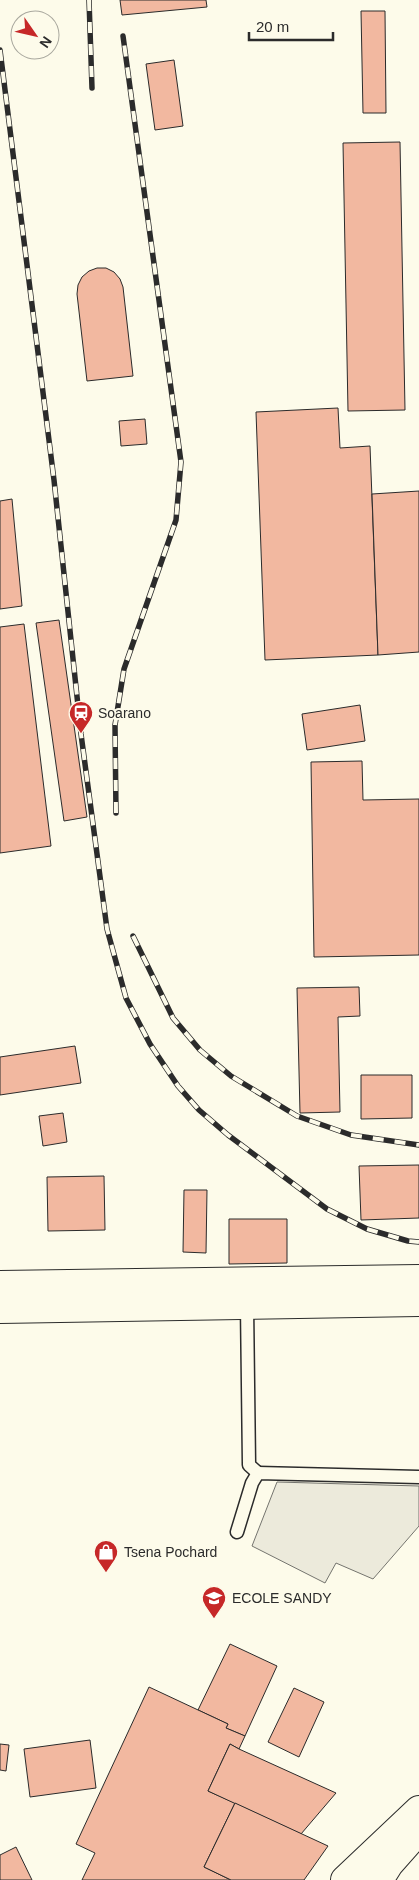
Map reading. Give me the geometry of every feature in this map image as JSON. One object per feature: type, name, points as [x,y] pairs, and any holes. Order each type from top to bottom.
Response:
[{"type":"main road","points":[[0,1285],[419,1279]]},
{"type":"main road","points":[[0,1309],[419,1302]]},
{"type":"main road","points":[[345,1880],[419,1810]]},
{"type":"main road","points":[[379,1880],[389,1864],[419,1832]]},
{"type":"lane","points":[[247,1305],[249,1465],[258,1473],[419,1477]]},
{"type":"lane","points":[[237,1532],[252,1483],[258,1473]]},
{"type":"shaded area","points":[[277,1482],[419,1486],[419,1526],[373,1579],[336,1563],[325,1583],[252,1546]]},
{"type":"building","points":[[120,0],[206,0],[207,7],[122,15]]},
{"type":"building","points":[[361,11],[385,11],[386,113],[363,113]]},
{"type":"building","points":[[174,60],[183,126],[155,130],[146,64]]},
{"type":"building","points":[[400,142],[405,410],[348,411],[343,143]]},
{"type":"building","points":[[97,268],[106,268],[114,272],[120,279],[123,287],[133,376],[87,381],[77,294],[78,285],[82,277],[89,271]]},
{"type":"building","points":[[338,408],[340,448],[370,446],[378,655],[265,660],[256,412]]},
{"type":"building","points":[[145,419],[147,444],[121,446],[119,421]]},
{"type":"building","points":[[419,491],[419,652],[378,655],[372,494]]},
{"type":"building","points":[[12,499],[22,606],[0,609],[0,501]]},
{"type":"building","points":[[59,620],[87,817],[64,821],[36,623]]},
{"type":"building","points":[[24,624],[51,846],[0,853],[0,627]]},
{"type":"building","points":[[360,705],[365,741],[307,750],[302,714]]},
{"type":"building","points":[[362,761],[363,800],[419,799],[419,955],[314,957],[311,762]]},
{"type":"building","points":[[359,987],[360,1016],[338,1017],[340,1112],[300,1113],[297,988]]},
{"type":"building","points":[[75,1046],[81,1083],[0,1095],[0,1057]]},
{"type":"building","points":[[361,1075],[412,1075],[412,1118],[361,1119]]},
{"type":"building","points":[[63,1113],[67,1142],[43,1146],[39,1116]]},
{"type":"building","points":[[419,1165],[419,1218],[361,1220],[359,1166]]},
{"type":"building","points":[[104,1176],[105,1230],[48,1231],[47,1177]]},
{"type":"building","points":[[184,1190],[207,1190],[206,1253],[183,1252]]},
{"type":"building","points":[[229,1219],[287,1219],[287,1263],[229,1264]]},
{"type":"building","points":[[230,1644],[277,1666],[245,1736],[226,1728],[228,1724],[198,1710]]},
{"type":"building","points":[[149,1687],[228,1724],[226,1728],[245,1736],[239,1749],[230,1744],[208,1791],[235,1803],[204,1867],[231,1880],[82,1880],[95,1853],[76,1844]]},
{"type":"building","points":[[294,1688],[324,1702],[299,1757],[268,1742]]},
{"type":"building","points":[[90,1740],[96,1788],[30,1797],[24,1749]]},
{"type":"building","points":[[0,1744],[9,1745],[6,1771],[0,1770]]},
{"type":"building","points":[[230,1744],[336,1793],[301,1834],[208,1791]]},
{"type":"building","points":[[235,1803],[328,1846],[304,1880],[231,1880],[204,1867]]},
{"type":"building","points":[[16,1847],[32,1880],[0,1880],[0,1855]]},
{"type":"railway","points":[[89,0],[92,88]]},
{"type":"railway","points":[[116,813],[115,725],[124,669],[176,520],[181,462],[123,36]]},
{"type":"railway","points":[[0,50],[54,480],[81,734],[107,929],[126,998],[150,1044],[178,1086],[199,1110],[228,1135],[327,1209],[367,1229],[408,1241],[419,1242]]},
{"type":"railway","points":[[133,936],[173,1018],[200,1050],[231,1076],[297,1116],[351,1135],[419,1145]]},
{"type":"place","name":"Soarano","points":[[81,734]]},
{"type":"place","name":"Tsena Pochard","points":[[106,1573]]},
{"type":"place","name":"ECOLE SANDY","points":[[214,1619]]}]
